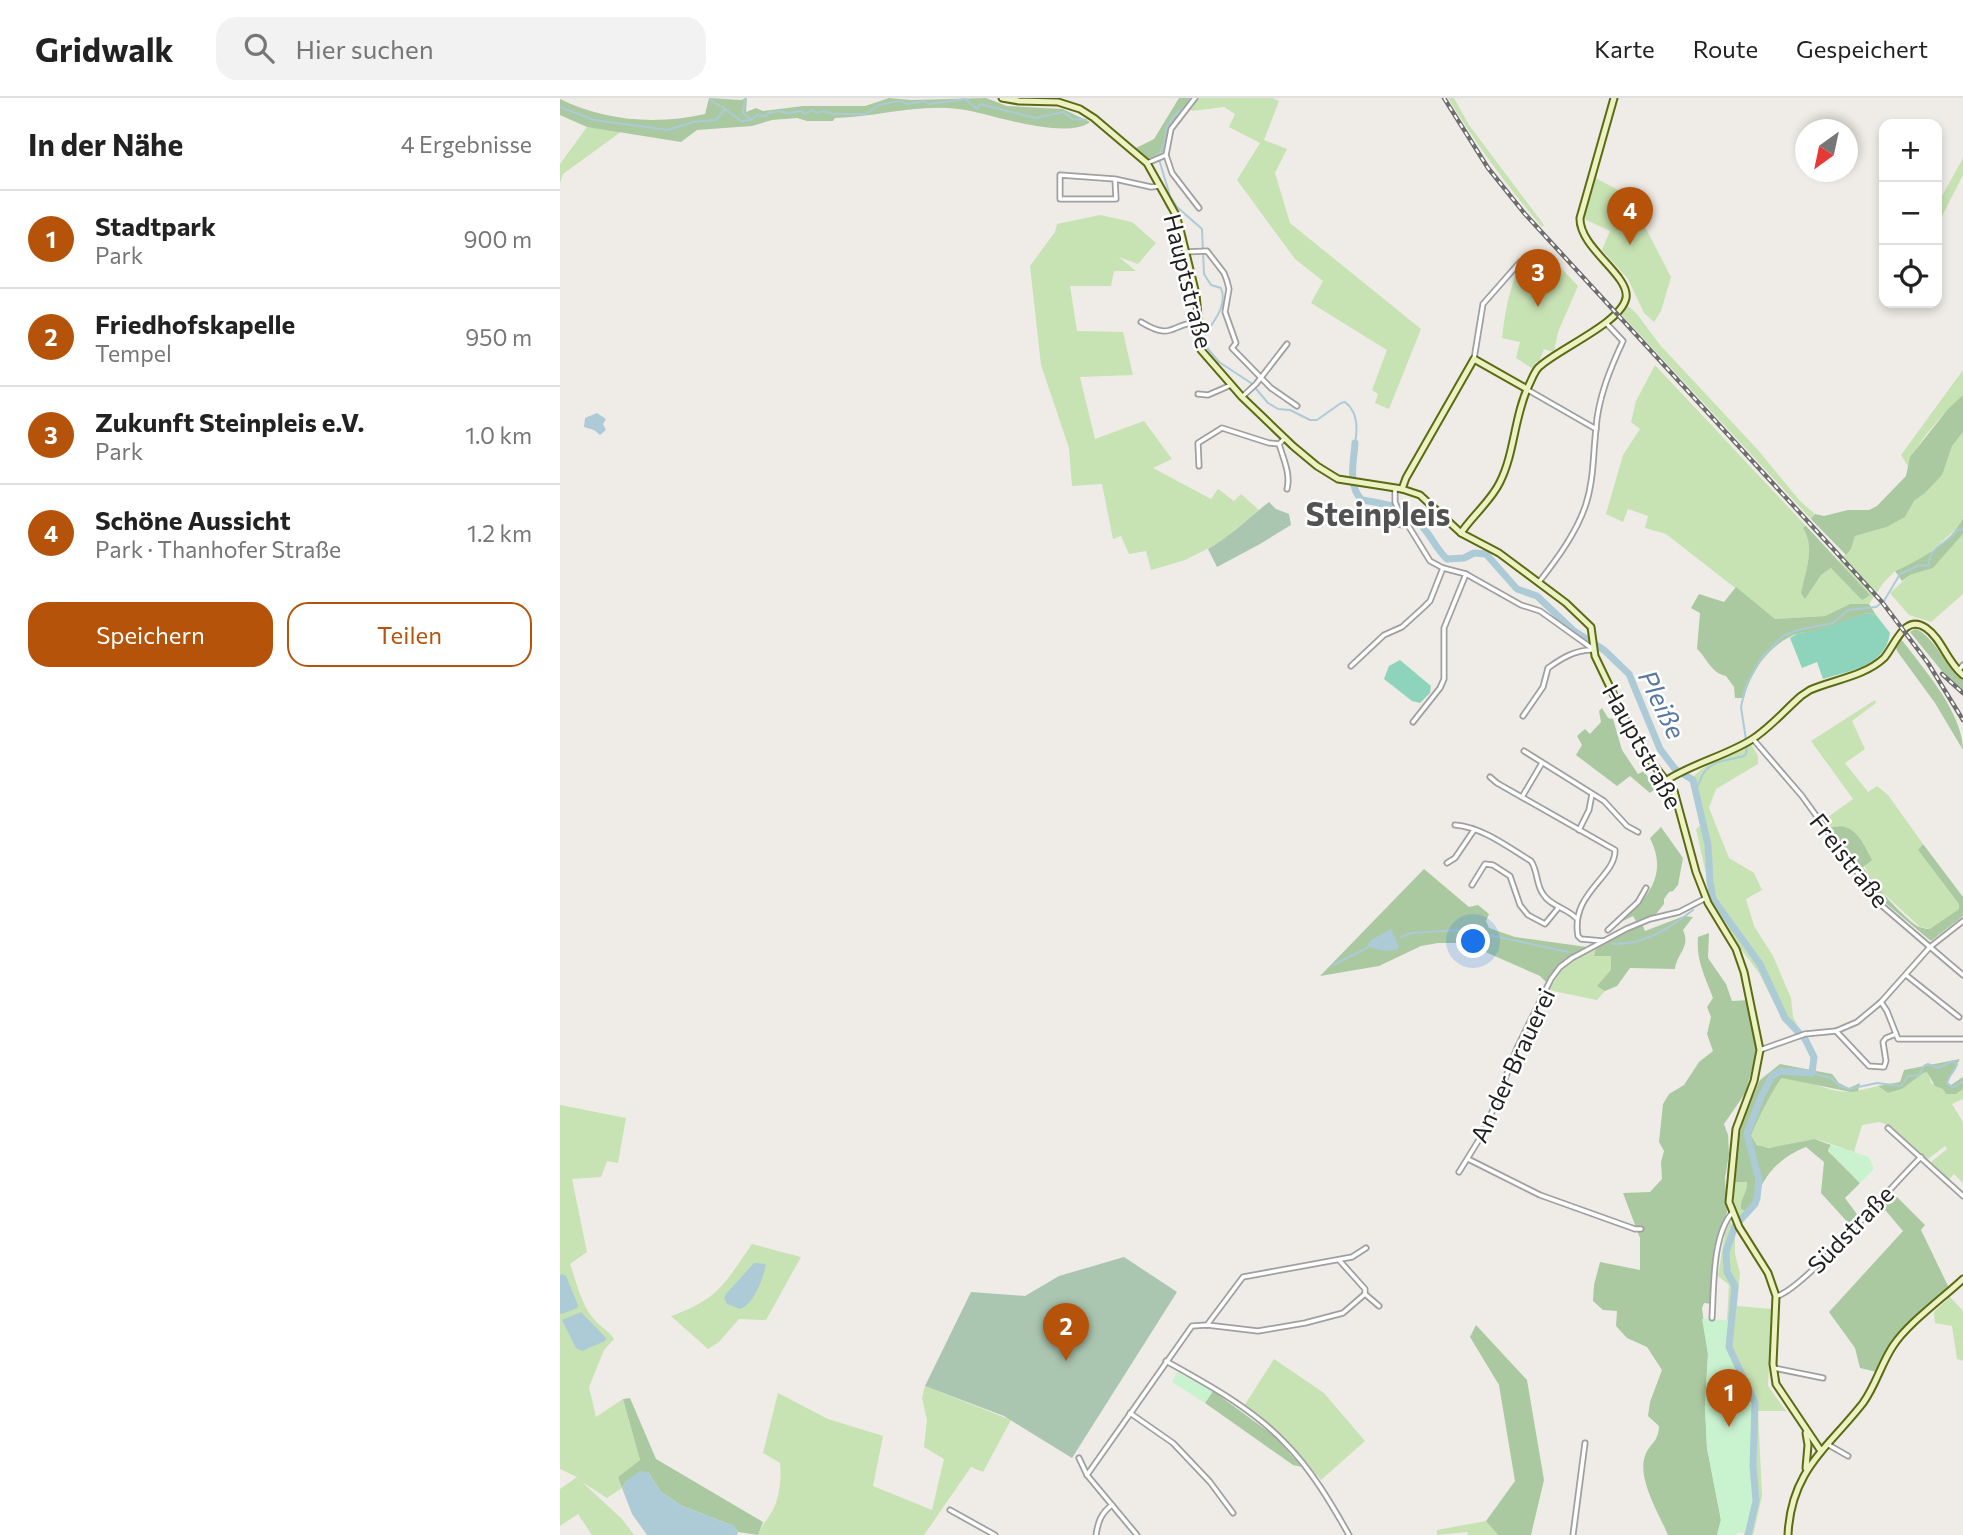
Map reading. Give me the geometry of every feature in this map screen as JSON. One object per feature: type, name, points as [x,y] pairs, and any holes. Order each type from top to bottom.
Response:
[{"type":"main road","name":"Hauptstraße","points":[[1002,98],[1058,102],[1080,109],[1150,162],[1176,215],[1195,294],[1201,350],[1242,397],[1285,438],[1317,466],[1338,479],[1400,487],[1428,500],[1461,533],[1489,546],[1583,617],[1591,627],[1595,656],[1639,746],[1667,780],[1679,804],[1696,872],[1706,898],[1736,949],[1744,972],[1760,1049],[1754,1081],[1736,1129],[1729,1191],[1733,1215],[1768,1273],[1776,1296],[1774,1368]]},
{"type":"main road","points":[[1461,533],[1500,484],[1519,409],[1537,369],[1606,323],[1622,308],[1626,296],[1624,285],[1579,227],[1586,192],[1614,98]]},
{"type":"main road","points":[[1400,487],[1474,359],[1527,389]]},
{"type":"main road","points":[[1667,780],[1749,741],[1801,696],[1877,663],[1906,628],[1918,625],[1929,630],[1961,673]]},
{"type":"main road","points":[[1806,1470],[1872,1391],[1899,1338],[1963,1279]]},
{"type":"main road","points":[[1774,1368],[1776,1384],[1781,1393],[1821,1451]]},
{"type":"main road","points":[[1788,1535],[1790,1514],[1806,1470],[1808,1445],[1804,1426]]},
{"type":"street","points":[[1194,99],[1171,129],[1166,155],[1172,173],[1199,208]]},
{"type":"street","points":[[1150,162],[1166,155]]},
{"type":"street","points":[[1115,179],[1116,199],[1060,199],[1060,175],[1115,179],[1151,187],[1160,186]]},
{"type":"street","points":[[1185,251],[1207,251],[1224,273],[1229,289],[1226,312],[1236,343],[1232,348],[1261,378],[1297,406]]},
{"type":"street","points":[[1474,359],[1483,304],[1520,262]]},
{"type":"street","points":[[1141,321],[1159,332],[1199,322]]},
{"type":"street","points":[[1539,583],[1559,555],[1583,512],[1593,471],[1595,429],[1608,377],[1623,341],[1606,323]]},
{"type":"street","points":[[1242,397],[1287,345]]},
{"type":"street","points":[[1198,394],[1208,395],[1231,385]]},
{"type":"street","points":[[1527,389],[1595,429]]},
{"type":"street","points":[[1199,466],[1198,443],[1222,428],[1279,444]]},
{"type":"street","points":[[1279,444],[1285,438]]},
{"type":"street","points":[[1279,444],[1286,467],[1287,489]]},
{"type":"street","points":[[1400,487],[1395,502],[1430,561],[1443,568],[1466,574],[1521,605],[1550,617],[1595,649]]},
{"type":"street","points":[[1374,523],[1382,521],[1406,524]]},
{"type":"street","points":[[1351,666],[1384,635],[1402,627],[1430,601],[1443,568]]},
{"type":"street","points":[[1413,722],[1440,688],[1444,678],[1444,628],[1466,574]]},
{"type":"street","points":[[1523,716],[1543,687],[1548,668],[1579,650],[1595,649]]},
{"type":"street","points":[[1961,673],[1963,665]]},
{"type":"street","name":"Freistraße","points":[[1749,741],[1802,796],[1880,904],[1963,975]]},
{"type":"street","points":[[1524,751],[1604,801],[1627,826],[1638,832]]},
{"type":"street","points":[[1522,797],[1542,763]]},
{"type":"street","points":[[1490,777],[1615,850],[1615,856],[1587,896],[1576,918],[1578,936],[1581,939],[1605,940]]},
{"type":"street","points":[[1579,830],[1589,810],[1592,794]]},
{"type":"street","points":[[1455,825],[1491,837],[1531,861],[1545,898],[1576,918]]},
{"type":"street","points":[[1447,863],[1455,858],[1474,830]]},
{"type":"street","points":[[1472,885],[1485,864],[1493,865],[1510,876],[1520,905],[1528,915],[1545,924],[1559,907]]},
{"type":"street","points":[[1614,935],[1610,929],[1638,902],[1639,896],[1646,888]]},
{"type":"street","name":"An der Brauerei","points":[[1459,1172],[1485,1130],[1517,1048],[1560,967],[1614,935],[1650,919],[1679,912],[1706,898]]},
{"type":"street","points":[[1760,1049],[1805,1034],[1836,1031],[1857,1022],[1881,1002],[1930,947],[1963,921]]},
{"type":"street","points":[[1905,975],[1959,1017]]},
{"type":"street","points":[[1881,1002],[1898,1039],[1963,1039]]},
{"type":"street","points":[[1836,1031],[1874,1068],[1884,1067],[1886,1061],[1883,1042],[1896,1034]]},
{"type":"street","points":[[1888,1128],[1963,1196]]},
{"type":"street","name":"Südstraße","points":[[1776,1296],[1788,1292],[1831,1251],[1920,1157]]},
{"type":"street","points":[[1468,1158],[1540,1195],[1641,1229]]},
{"type":"street","points":[[1712,1318],[1717,1256],[1725,1221],[1733,1215]]},
{"type":"street","points":[[1208,1325],[1243,1277],[1352,1257],[1366,1248]]},
{"type":"street","points":[[1339,1260],[1379,1306]]},
{"type":"street","points":[[1087,1475],[1192,1326],[1208,1325],[1258,1331],[1305,1323],[1343,1313],[1366,1294]]},
{"type":"street","points":[[1166,1361],[1239,1405],[1285,1443],[1334,1507],[1349,1535]]},
{"type":"street","points":[[1774,1368],[1823,1378]]},
{"type":"street","points":[[1130,1413],[1173,1443],[1210,1482],[1233,1513]]},
{"type":"street","points":[[1573,1535],[1585,1443]]},
{"type":"street","points":[[1827,1444],[1848,1456]]},
{"type":"street","points":[[1079,1458],[1087,1475],[1137,1535]]},
{"type":"street","points":[[1096,1535],[1097,1524],[1104,1511],[1112,1505]]},
{"type":"street","points":[[950,1510],[995,1535]]},
{"type":"green space","points":[[709,98],[747,98],[746,112],[756,108],[763,111],[803,106],[865,106],[889,98],[986,98],[1007,106],[1063,109],[1090,122],[1080,127],[1051,128],[957,109],[922,108],[835,118],[833,121],[807,121],[797,118],[772,120],[752,126],[697,130],[681,142],[587,127],[560,115],[560,99],[594,112],[631,119],[687,117],[705,114]]},
{"type":"green space","points":[[1179,98],[1191,100],[1173,124],[1163,152],[1148,159],[1136,148],[1154,139]]},
{"type":"green space","points":[[1190,98],[1273,98],[1279,101],[1264,140],[1287,149],[1275,173],[1290,223],[1421,329],[1389,409],[1375,403],[1378,394],[1372,390],[1387,350],[1311,303],[1323,281],[1295,259],[1237,180],[1260,143],[1229,127],[1235,114],[1224,107],[1192,111],[1187,106]]},
{"type":"green space","points":[[1448,98],[1454,98],[1469,125],[1544,225],[1542,227],[1492,164]]},
{"type":"green space","points":[[587,127],[622,131],[563,174],[560,183],[560,164]]},
{"type":"green space","points":[[1963,158],[1963,175],[1942,216],[1942,196]]},
{"type":"green space","points":[[1592,176],[1629,196],[1671,277],[1661,311],[1654,322],[1644,313],[1628,279],[1602,250],[1610,231],[1582,218]]},
{"type":"green space","points":[[1100,215],[1132,222],[1156,243],[1138,264],[1119,257],[1136,271],[1114,271],[1111,286],[1070,286],[1077,331],[1123,332],[1133,375],[1080,377],[1095,439],[1144,421],[1172,459],[1153,468],[1211,499],[1218,489],[1234,501],[1241,494],[1259,510],[1219,543],[1185,560],[1151,570],[1146,551],[1129,554],[1121,536],[1113,539],[1102,484],[1072,486],[1069,448],[1041,365],[1030,266],[1055,232],[1057,224]]},
{"type":"green space","points":[[1524,259],[1557,278],[1562,269],[1578,286],[1558,332],[1554,352],[1544,349],[1533,369],[1516,358],[1520,342],[1502,338],[1509,297]]},
{"type":"green space","points":[[1627,305],[1660,345],[1758,450],[1800,501],[1815,514],[1811,519],[1620,313]]},
{"type":"green space","points":[[1655,365],[1806,526],[1804,528],[1809,551],[1801,593],[1805,598],[1821,575],[1831,568],[1869,595],[1839,561],[1851,549],[1855,536],[1887,527],[1905,517],[1914,501],[1941,475],[1952,446],[1963,432],[1963,518],[1958,527],[1923,559],[1895,571],[1869,604],[1850,604],[1825,616],[1775,619],[1666,534],[1645,528],[1648,516],[1628,509],[1623,522],[1606,514],[1623,455],[1640,429],[1631,422],[1636,401]]},
{"type":"green space","points":[[1963,370],[1963,395],[1923,439],[1911,459],[1909,468],[1901,455]]},
{"type":"green space","points":[[1963,395],[1963,432],[1952,446],[1942,475],[1914,501],[1905,517],[1887,527],[1855,536],[1846,555],[1811,519],[1815,514],[1824,516],[1848,510],[1869,510],[1877,506],[1906,476],[1910,457],[1948,409]]},
{"type":"green space","points":[[1269,502],[1276,509],[1289,514],[1291,525],[1217,567],[1208,549]]},
{"type":"green space","points":[[1963,518],[1963,534],[1933,568],[1910,575],[1902,581],[1895,571],[1942,543]]},
{"type":"green space","points":[[1806,526],[1870,595],[1862,600],[1831,568],[1821,575],[1805,599],[1801,593],[1809,551],[1807,535],[1803,528]]},
{"type":"green space","points":[[1963,534],[1963,594],[1931,622],[1909,615],[1890,593],[1910,575],[1933,568]]},
{"type":"green space","points":[[1736,587],[1775,619],[1825,616],[1850,604],[1869,604],[1876,615],[1867,613],[1815,632],[1789,637],[1764,658],[1752,677],[1744,698],[1735,698],[1734,687],[1726,676],[1713,669],[1697,649],[1700,613],[1691,608],[1699,594],[1724,602]]},
{"type":"green space","points":[[1867,613],[1876,615],[1890,633],[1887,644],[1874,660],[1855,670],[1823,679],[1817,662],[1802,668],[1790,638],[1798,633],[1816,631]]},
{"type":"green space","points":[[1915,629],[1933,643],[1963,680],[1963,690],[1941,670],[1910,632]]},
{"type":"green space","points":[[1901,639],[1949,706],[1961,736],[1963,750],[1935,703],[1897,651],[1896,647]]},
{"type":"green space","points":[[1400,660],[1431,686],[1430,693],[1420,703],[1412,701],[1384,679],[1389,666]]},
{"type":"green space","points":[[1875,700],[1876,703],[1852,721],[1865,749],[1845,763],[1868,792],[1877,786],[1888,795],[1923,844],[1918,850],[1959,904],[1959,909],[1931,929],[1920,927],[1882,892],[1869,876],[1847,827],[1830,828],[1824,820],[1853,799],[1811,741]]},
{"type":"green space","points":[[1602,708],[1608,718],[1613,719],[1622,750],[1638,774],[1644,771],[1655,789],[1650,793],[1630,776],[1617,786],[1576,755],[1582,745],[1577,736],[1585,729],[1590,734],[1601,722],[1599,711]]},
{"type":"green space","points":[[1750,742],[1758,756],[1758,764],[1716,789],[1709,808],[1729,858],[1754,873],[1762,890],[1746,899],[1754,926],[1773,956],[1791,998],[1793,1017],[1801,1032],[1795,1034],[1711,897],[1696,829],[1702,824],[1694,776],[1713,761]]},
{"type":"green space","points":[[1661,827],[1683,858],[1678,885],[1669,892],[1656,914],[1636,921],[1633,916],[1619,923],[1638,905],[1652,886],[1657,864],[1650,838]]},
{"type":"green space","points":[[1845,827],[1858,836],[1872,860],[1863,867],[1873,882],[1913,923],[1930,929],[1959,909],[1959,904],[1918,850],[1923,844],[1963,897],[1963,916],[1931,941],[1883,901],[1830,828]]},
{"type":"green space","points":[[1424,869],[1469,907],[1478,905],[1489,914],[1486,921],[1489,928],[1515,937],[1587,947],[1564,962],[1546,982],[1540,976],[1465,943],[1421,946],[1379,966],[1320,976]]},
{"type":"green space","points":[[1684,916],[1693,917],[1683,930],[1685,946],[1675,969],[1630,968],[1617,986],[1605,991],[1597,986],[1611,970],[1611,956],[1594,956],[1596,947],[1642,924],[1645,931]]},
{"type":"green space","points":[[1709,933],[1708,958],[1726,984],[1732,1001],[1750,1000],[1756,1053],[1746,1092],[1724,1124],[1728,1135],[1729,1154],[1725,1178],[1727,1212],[1719,1235],[1711,1304],[1704,1303],[1702,1308],[1708,1354],[1705,1406],[1707,1448],[1721,1520],[1717,1535],[1668,1535],[1646,1485],[1643,1465],[1647,1451],[1658,1432],[1659,1426],[1648,1416],[1650,1402],[1662,1370],[1647,1347],[1627,1338],[1616,1326],[1617,1311],[1603,1310],[1593,1301],[1594,1285],[1600,1262],[1640,1270],[1640,1238],[1623,1193],[1650,1192],[1662,1179],[1661,1162],[1664,1151],[1659,1142],[1663,1104],[1669,1094],[1684,1085],[1699,1062],[1713,1051],[1707,1034],[1711,1017],[1707,1007],[1713,998],[1698,954],[1698,937]]},
{"type":"green space","points":[[1596,947],[1594,955],[1611,955],[1612,970],[1598,985],[1605,991],[1597,1000],[1548,990],[1564,967]]},
{"type":"green space","points":[[1960,1059],[1947,1082],[1951,1085],[1963,1077],[1963,1089],[1956,1094],[1946,1094],[1943,1089],[1935,1086],[1927,1072],[1902,1089],[1888,1093],[1878,1086],[1900,1082],[1904,1070]]},
{"type":"green space","points":[[1780,1064],[1832,1074],[1839,1083],[1849,1088],[1860,1083],[1858,1091],[1851,1092],[1782,1078],[1751,1136],[1757,1145],[1769,1148],[1814,1139],[1831,1145],[1828,1151],[1860,1183],[1845,1198],[1859,1217],[1851,1226],[1821,1193],[1824,1162],[1806,1147],[1787,1157],[1771,1171],[1749,1213],[1741,1209],[1747,1182],[1733,1182],[1742,1121],[1760,1080]]},
{"type":"green space","points":[[1923,1072],[1928,1072],[1931,1083],[1956,1094],[1963,1089],[1963,1099],[1952,1104],[1963,1122],[1963,1183],[1954,1174],[1948,1180],[1931,1164],[1947,1149],[1945,1146],[1927,1160],[1888,1125],[1879,1122],[1862,1125],[1854,1152],[1817,1140],[1763,1147],[1751,1136],[1782,1078],[1797,1079],[1843,1091],[1878,1086],[1888,1093],[1902,1089]]},
{"type":"green space","points":[[560,1105],[626,1118],[618,1163],[607,1161],[601,1177],[572,1179],[587,1252],[570,1264],[585,1306],[595,1321],[614,1339],[604,1350],[589,1387],[596,1417],[623,1399],[640,1460],[618,1477],[622,1488],[607,1498],[582,1482],[622,1519],[634,1535],[592,1535],[578,1514],[560,1526],[560,1489],[577,1477],[560,1469]]},
{"type":"green space","points":[[1831,1145],[1869,1157],[1874,1169],[1860,1183],[1828,1150]]},
{"type":"green space","points":[[1733,1182],[1747,1182],[1741,1209],[1749,1213],[1741,1222],[1734,1201]]},
{"type":"green space","points":[[1893,1193],[1925,1225],[1921,1230],[1949,1288],[1892,1339],[1877,1372],[1860,1368],[1855,1348],[1829,1312],[1903,1231],[1880,1204]]},
{"type":"green space","points":[[1730,1221],[1735,1231],[1735,1254],[1740,1273],[1737,1306],[1772,1309],[1768,1386],[1786,1411],[1758,1411],[1762,1496],[1753,1535],[1744,1535],[1753,1508],[1752,1403],[1728,1348],[1731,1321],[1727,1320],[1729,1285],[1718,1276],[1725,1233]]},
{"type":"green space","points":[[752,1244],[801,1257],[766,1320],[739,1319],[719,1342],[708,1349],[671,1316],[700,1303],[719,1289]]},
{"type":"green space","points":[[1124,1257],[1177,1292],[1072,1458],[1004,1416],[925,1386],[971,1292],[1025,1296],[1059,1276]]},
{"type":"green space","points":[[1950,1297],[1963,1311],[1963,1361],[1957,1359],[1952,1326],[1935,1323],[1934,1312]]},
{"type":"green space","points":[[1702,1319],[1731,1320],[1728,1348],[1752,1403],[1753,1508],[1745,1533],[1738,1532],[1736,1535],[1717,1535],[1721,1520],[1707,1448],[1705,1406],[1708,1354]]},
{"type":"green space","points":[[1476,1325],[1527,1380],[1544,1480],[1531,1535],[1498,1535],[1486,1521],[1515,1481],[1499,1385],[1470,1337]]},
{"type":"green space","points":[[1274,1359],[1324,1393],[1365,1441],[1321,1480],[1285,1441],[1244,1406]]},
{"type":"green space","points":[[1177,1372],[1213,1391],[1205,1403],[1172,1382]]},
{"type":"green space","points":[[925,1386],[1011,1420],[983,1472],[971,1467],[924,1535],[758,1535],[776,1504],[781,1476],[780,1463],[763,1453],[778,1393],[828,1419],[883,1436],[873,1486],[932,1510],[944,1459],[924,1447],[927,1420],[922,1398]]},
{"type":"green space","points":[[1213,1391],[1273,1435],[1302,1467],[1293,1465],[1205,1403]]},
{"type":"green space","points":[[630,1398],[656,1459],[763,1522],[758,1535],[738,1532],[734,1526],[682,1506],[661,1492],[648,1472],[626,1481],[622,1488],[618,1477],[640,1460],[623,1399]]},
{"type":"green space","points":[[1486,1521],[1498,1535],[1468,1535],[1467,1532],[1437,1535],[1437,1530]]},
{"type":"water","points":[[597,413],[606,419],[603,424],[606,430],[600,435],[584,427],[585,418]]},
{"type":"water","points":[[1391,929],[1399,947],[1397,950],[1367,947],[1371,940]]},
{"type":"water","points":[[754,1263],[766,1264],[754,1297],[740,1309],[727,1304],[724,1298],[726,1294]]},
{"type":"water","points":[[560,1275],[566,1276],[578,1305],[577,1308],[562,1314]]},
{"type":"water","points":[[581,1312],[606,1338],[605,1341],[582,1351],[576,1348],[562,1320]]},
{"type":"water","points":[[640,1471],[648,1472],[661,1492],[682,1506],[734,1526],[737,1535],[647,1535],[632,1514],[622,1488],[626,1481]]},
{"type":"waterway","points":[[745,98],[743,113],[749,118]]},
{"type":"waterway","name":"Pleiße","points":[[1189,98],[1189,102],[1174,116],[1166,129],[1165,142],[1158,156],[1170,196],[1177,207],[1202,229],[1204,274],[1211,285],[1221,288],[1223,295],[1221,307],[1204,336],[1208,349],[1219,362],[1251,383],[1268,403],[1278,409],[1290,410],[1310,420],[1317,420],[1345,402],[1356,421],[1355,443]]},
{"type":"waterway","points":[[560,107],[594,120],[668,130],[693,122],[716,120],[725,109],[741,121],[780,111],[801,111],[805,114],[812,110],[817,113],[824,111],[833,114],[866,114],[879,105],[900,101],[908,104],[924,101],[929,104],[965,99],[977,109],[980,104],[1035,118],[1064,112],[1073,119],[1086,120]]},
{"type":"waterway","points":[[710,100],[724,108]]},
{"type":"waterway","name":"Pleiße","points":[[1355,443],[1353,480],[1354,488],[1362,500],[1390,505],[1413,517],[1447,559],[1464,558],[1474,553],[1486,554],[1517,589],[1537,596],[1574,631],[1604,650],[1629,674],[1660,749],[1675,769],[1693,780],[1708,845],[1713,899],[1760,964],[1785,1018],[1805,1039],[1814,1057],[1812,1073],[1781,1071],[1772,1076],[1761,1097],[1747,1134],[1759,1180],[1757,1198],[1755,1204],[1735,1226],[1726,1252],[1727,1272],[1735,1286],[1729,1347],[1755,1403],[1753,1466],[1756,1501],[1748,1535]]},
{"type":"waterway","points":[[1746,740],[1741,707],[1746,685],[1762,657],[1783,636],[1833,623],[1848,610],[1876,607],[1884,601],[1900,574],[1920,565],[1928,566],[1933,551],[1957,530],[1963,530]]},
{"type":"waterway","points":[[1695,788],[1706,769],[1721,761],[1744,756],[1747,746]]},
{"type":"waterway","points":[[1612,944],[1645,939],[1693,910]]},
{"type":"waterway","points":[[1401,937],[1411,933],[1463,930]]},
{"type":"waterway","points":[[1471,931],[1568,952]]},
{"type":"waterway","points":[[1333,965],[1367,948]]},
{"type":"waterway","points":[[1812,1073],[1831,1078],[1840,1086],[1849,1089],[1877,1083],[1901,1086],[1908,1076],[1919,1075],[1928,1064],[1938,1068],[1953,1061],[1957,1064],[1947,1084],[1953,1087],[1963,1082]]},
{"type":"railway","points":[[1444,98],[1488,168],[1525,214],[1882,602],[1928,663],[1963,720]]},
{"type":"railway","points":[[1942,674],[1963,693]]},
{"type":"place","name":"Schöne Aussicht","points":[[1630,245]]},
{"type":"place","name":"Zukunft Steinpleis e.V.","points":[[1538,307]]},
{"type":"place","name":"Friedhofskapelle","points":[[1066,1361]]},
{"type":"place","name":"Stadtpark","points":[[1729,1427]]},
{"type":"district","name":"Steinpleis","points":[[1378,513]]}]
